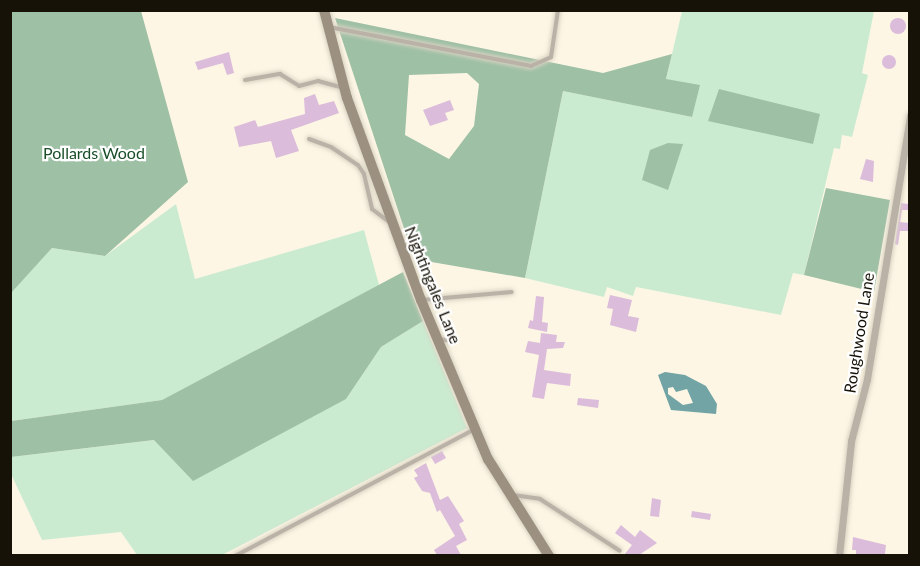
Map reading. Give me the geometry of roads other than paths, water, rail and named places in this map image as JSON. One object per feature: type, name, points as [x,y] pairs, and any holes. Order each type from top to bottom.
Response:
[{"type":"main road","name":"Nightingales Lane","points":[[324,10],[344,88],[421,300],[475,429],[509,495],[549,555]]},
{"type":"street","name":"Roughwood Lane","points":[[838,555],[851,441],[867,379],[909,115]]},
{"type":"lane","points":[[329,27],[531,66],[551,57],[558,10]]},
{"type":"lane","points":[[245,80],[280,74],[299,86],[318,81],[344,88]]},
{"type":"lane","points":[[309,139],[331,147],[358,165],[364,174],[372,208],[392,224]]},
{"type":"lane","points":[[421,300],[512,292]]},
{"type":"lane","points":[[439,339],[451,341]]},
{"type":"lane","points":[[235,555],[475,429]]},
{"type":"lane","points":[[509,495],[540,499],[620,551]]},
{"type":"water","points":[[665,372],[685,375],[706,386],[717,404],[716,414],[671,410],[658,375]],"holes":[[[673,387],[676,392],[687,389],[693,403],[683,405],[668,394],[668,388]]]},
{"type":"park label","name":"Pollards Wood","points":[[94,153]]}]
